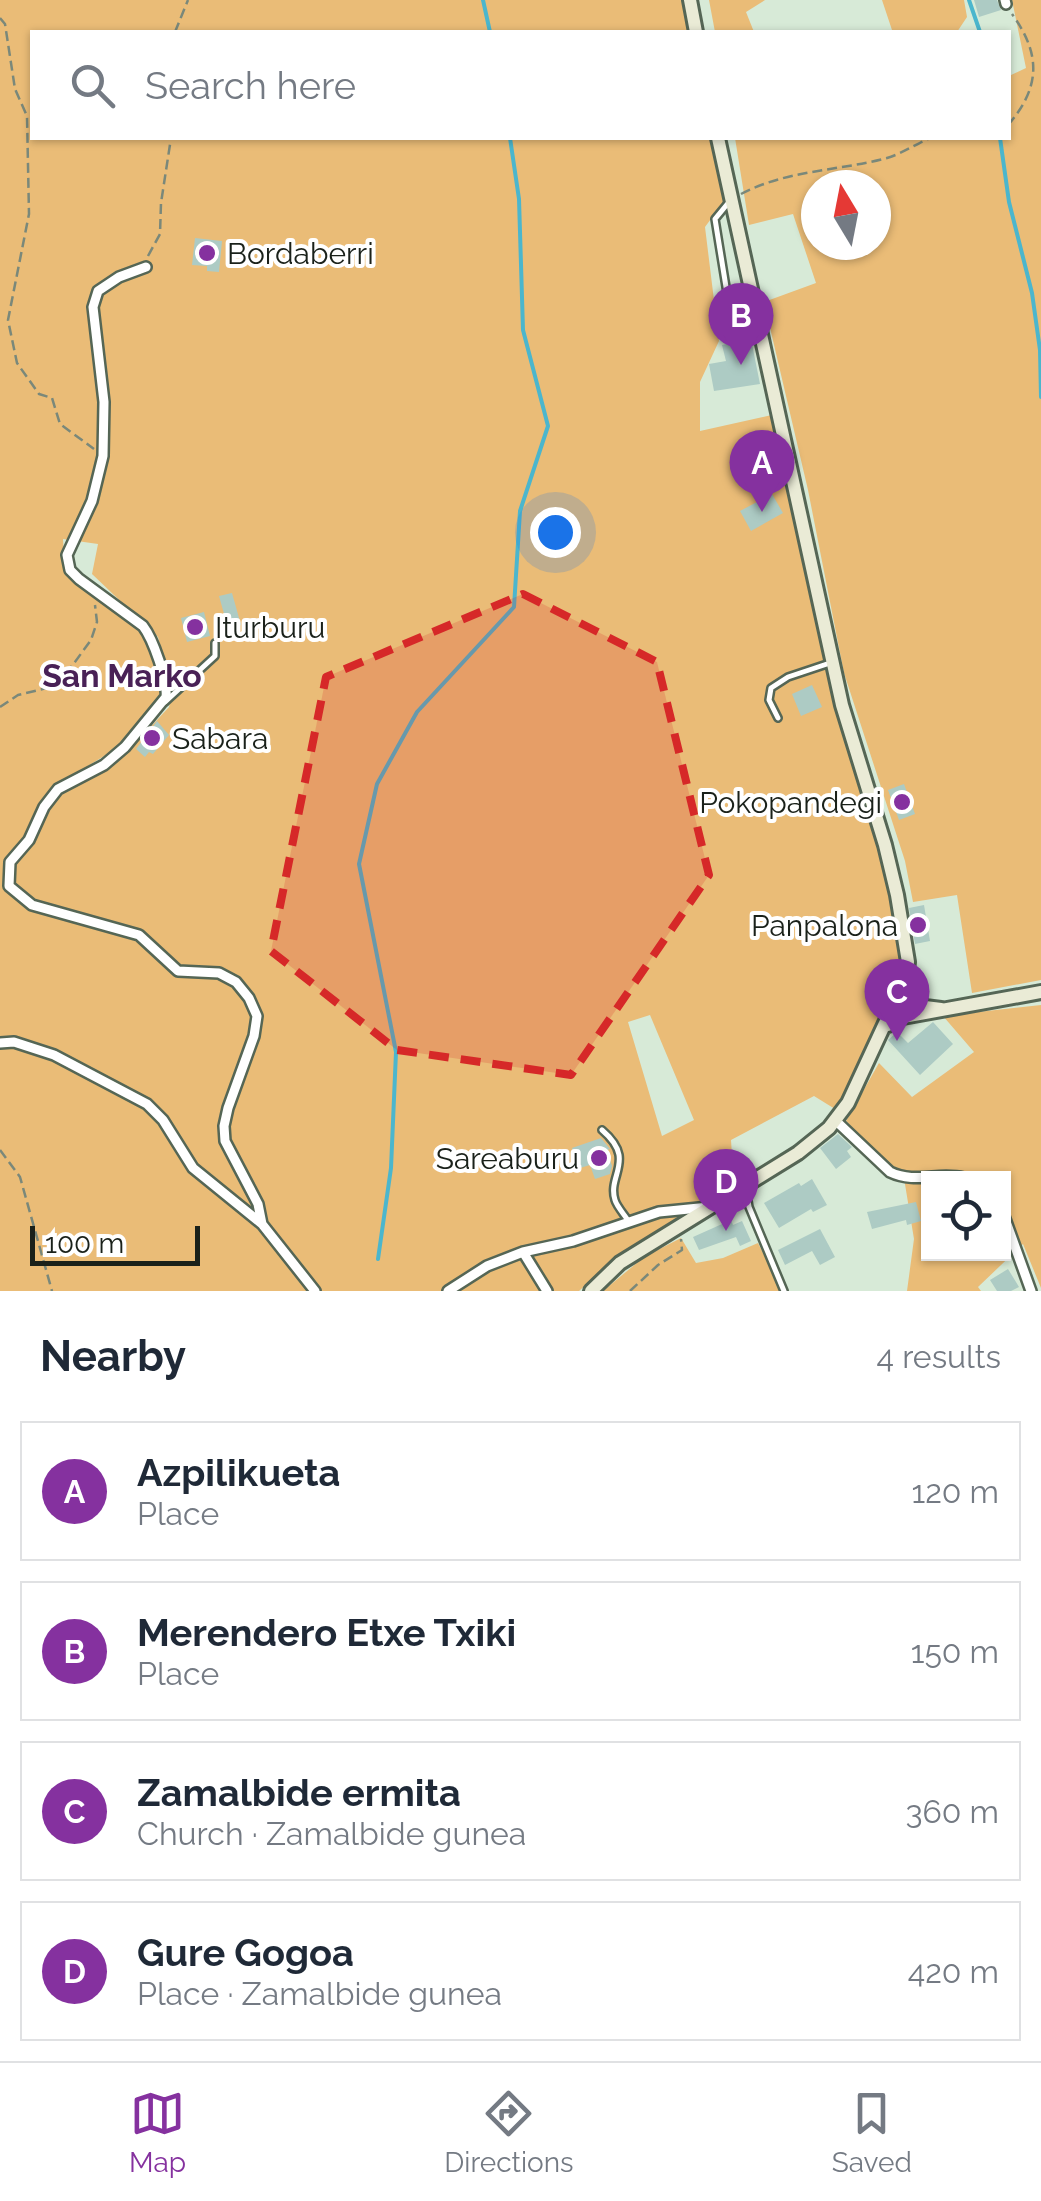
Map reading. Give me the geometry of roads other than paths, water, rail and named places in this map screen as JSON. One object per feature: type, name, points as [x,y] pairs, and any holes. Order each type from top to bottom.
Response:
[{"type":"street","points":[[690,0],[696,30]]},
{"type":"street","points":[[718,140],[832,662],[885,845],[906,944],[906,978],[912,994],[924,1007]]},
{"type":"street","points":[[145,267],[107,283],[98,291],[94,306],[104,402],[103,456],[92,501],[67,555],[70,570],[150,634],[167,687],[163,704],[126,747],[104,765],[58,789],[44,807],[30,840],[10,862],[9,886],[32,905],[140,935],[178,971],[219,974],[236,982],[248,998],[257,1016],[254,1036],[224,1126],[225,1141],[258,1204],[262,1224]]},
{"type":"street","points":[[591,1291],[620,1263],[805,1148],[835,1120],[848,1103],[906,978]]},
{"type":"street","points":[[885,1028],[903,1017],[1041,992]]},
{"type":"street","points":[[892,1013],[902,1007],[941,1010]]},
{"type":"street","points":[[0,1044],[14,1042],[54,1055],[147,1104],[163,1120],[192,1168],[262,1224],[315,1291]]},
{"type":"street","points":[[835,1120],[890,1172],[921,1180]]},
{"type":"street","points":[[448,1291],[487,1266],[523,1252],[659,1212],[714,1206]]},
{"type":"street","points":[[1011,1235],[1031,1291]]},
{"type":"street","points":[[523,1252],[547,1291]]},
{"type":"lane","points":[[731,200],[715,219],[733,330]]},
{"type":"lane","points":[[163,704],[214,656],[215,642]]},
{"type":"lane","points":[[778,718],[768,700],[771,688],[788,677],[832,662]]},
{"type":"lane","points":[[602,1130],[612,1138],[619,1157],[615,1200],[628,1222]]},
{"type":"lane","points":[[745,1186],[749,1206],[784,1291]]},
{"type":"waterway","points":[[483,0],[490,30]]},
{"type":"waterway","points":[[969,0],[979,30]]},
{"type":"waterway","points":[[378,1259],[391,1168],[396,1052],[359,864],[377,784],[417,712],[514,607],[520,511],[548,426],[523,330],[519,199],[510,140]]},
{"type":"waterway","points":[[1000,140],[1009,202],[1032,293],[1040,350],[1041,397]]},
{"type":"place","name":"Bordaberri","points":[[207,253]]},
{"type":"place","name":"Merendero Etxe Txiki","points":[[741,365]]},
{"type":"place","name":"Azpilikueta","points":[[762,512]]},
{"type":"place","name":"Iturburu","points":[[195,627]]},
{"type":"place","name":"Sabara","points":[[152,738]]},
{"type":"place","name":"Pokopandegi","points":[[902,802]]},
{"type":"place","name":"Panpalona","points":[[918,925]]},
{"type":"place","name":"Zamalbide ermita","points":[[897,1041]]},
{"type":"place","name":"Sareaburu","points":[[599,1158]]},
{"type":"place","name":"Gure Gogoa","points":[[726,1231]]},
{"type":"district","name":"San Marko","points":[[122,675]]}]
